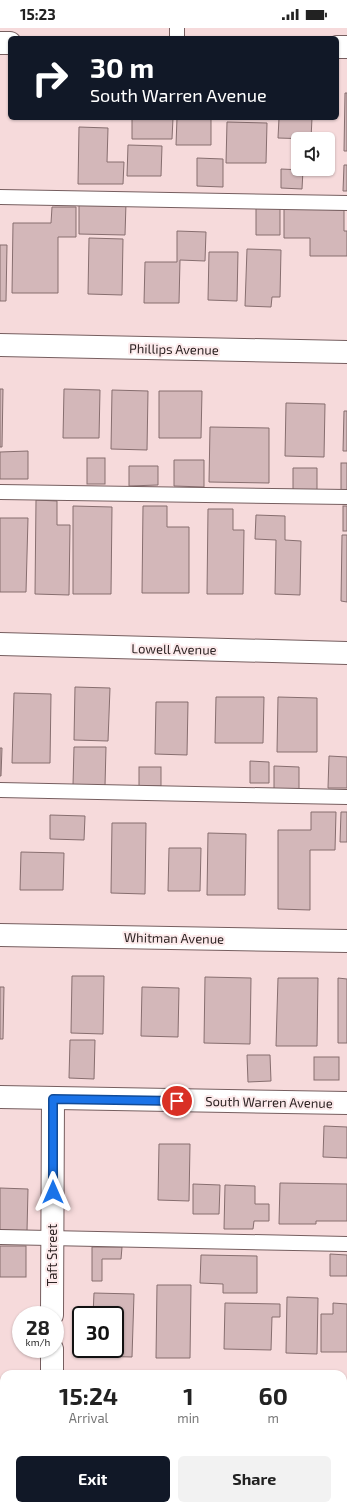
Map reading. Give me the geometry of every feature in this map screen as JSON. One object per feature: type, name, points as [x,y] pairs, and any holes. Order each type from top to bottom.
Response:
[{"type":"street","name":"Phillips Avenue","points":[[0,345],[347,352]]},
{"type":"street","name":"Lowell Avenue","points":[[0,644],[347,653]]},
{"type":"street","name":"Whitman Avenue","points":[[0,935],[347,941]]},
{"type":"street","name":"South Warren Avenue","points":[[0,1097],[347,1103]]},
{"type":"street","name":"Taft Street","points":[[52,1306],[53,1099]]},
{"type":"street","points":[[52,1358],[52,1370]]},
{"type":"lane","points":[[0,197],[347,203]]},
{"type":"lane","points":[[0,492],[347,497]]},
{"type":"lane","points":[[0,790],[347,797]]},
{"type":"lane","points":[[0,1237],[347,1244]]},
{"type":"building","points":[[345,93],[347,93],[347,151],[344,151]]},
{"type":"building","points":[[132,120],[173,120],[172,139],[132,139]]},
{"type":"building","points":[[177,120],[211,120],[211,145],[176,145]]},
{"type":"building","points":[[279,120],[312,120],[311,132],[291,132],[291,138],[278,138]]},
{"type":"building","points":[[227,122],[267,123],[266,163],[226,163]]},
{"type":"building","points":[[79,127],[108,128],[107,162],[124,162],[123,184],[78,184]]},
{"type":"building","points":[[128,145],[162,146],[161,176],[127,176]]},
{"type":"building","points":[[197,158],[223,159],[223,187],[197,186]]},
{"type":"building","points":[[344,165],[347,165],[347,191],[343,191]]},
{"type":"building","points":[[281,169],[291,169],[291,176],[303,176],[302,189],[281,188]]},
{"type":"building","points":[[79,202],[126,203],[125,235],[79,234]]},
{"type":"building","points":[[52,207],[76,207],[76,237],[58,237],[58,293],[12,293],[13,223],[51,223]]},
{"type":"building","points":[[256,207],[280,208],[280,235],[256,235]]},
{"type":"building","points":[[284,208],[344,210],[344,231],[347,231],[347,256],[310,256],[310,238],[284,238]]},
{"type":"building","points":[[177,231],[206,232],[205,261],[180,260],[179,303],[144,303],[145,262],[177,262]]},
{"type":"building","points":[[89,238],[123,239],[122,295],[88,294]]},
{"type":"building","points":[[0,245],[7,245],[6,301],[0,301]]},
{"type":"building","points":[[247,249],[281,250],[280,297],[272,297],[271,307],[245,306]]},
{"type":"building","points":[[209,252],[238,252],[237,301],[208,300]]},
{"type":"building","points":[[0,389],[3,389],[2,447],[0,447]]},
{"type":"building","points":[[64,389],[100,390],[99,438],[63,438]]},
{"type":"building","points":[[112,390],[148,391],[147,450],[111,449]]},
{"type":"building","points":[[159,391],[202,391],[201,438],[159,438]]},
{"type":"building","points":[[286,403],[325,404],[324,457],[285,456]]},
{"type":"building","points":[[344,411],[347,411],[347,451],[343,451]]},
{"type":"building","points":[[210,427],[269,428],[269,483],[209,482]]},
{"type":"building","points":[[28,451],[28,479],[0,479],[0,452]]},
{"type":"building","points":[[87,458],[105,458],[105,484],[87,484]]},
{"type":"building","points":[[174,460],[204,460],[204,487],[174,486]]},
{"type":"building","points":[[341,463],[347,463],[347,490],[341,490]]},
{"type":"building","points":[[129,466],[158,466],[158,485],[129,486]]},
{"type":"building","points":[[293,468],[317,468],[317,492],[293,491]]},
{"type":"building","points":[[36,500],[57,501],[57,525],[70,525],[69,595],[35,594]]},
{"type":"building","points":[[73,506],[112,507],[111,594],[73,594]]},
{"type":"building","points":[[143,506],[167,506],[167,527],[189,527],[189,593],[142,593]]},
{"type":"building","points":[[343,506],[347,506],[347,531],[343,531]]},
{"type":"building","points":[[208,509],[233,509],[233,530],[244,530],[243,594],[207,594]]},
{"type":"building","points":[[256,515],[285,516],[285,540],[301,541],[300,595],[275,594],[276,540],[255,539]]},
{"type":"building","points":[[0,518],[28,518],[26,592],[0,592]]},
{"type":"building","points":[[342,535],[347,535],[347,602],[341,601]]},
{"type":"building","points":[[75,687],[110,688],[108,741],[74,740]]},
{"type":"building","points":[[14,693],[51,694],[50,763],[12,763]]},
{"type":"building","points":[[216,697],[264,697],[263,743],[215,743]]},
{"type":"building","points":[[278,697],[317,698],[317,752],[277,752]]},
{"type":"building","points":[[156,702],[188,702],[187,755],[155,754]]},
{"type":"building","points":[[74,747],[106,747],[105,786],[73,785]]},
{"type":"building","points":[[0,748],[2,748],[1,776],[0,776]]},
{"type":"building","points":[[329,756],[347,757],[347,788],[328,788]]},
{"type":"building","points":[[250,761],[269,762],[269,783],[250,783]]},
{"type":"building","points":[[274,766],[299,767],[299,789],[274,789]]},
{"type":"building","points":[[139,767],[161,767],[161,786],[139,786]]},
{"type":"building","points":[[311,812],[336,812],[335,850],[310,850],[310,910],[278,909],[278,830],[311,830]]},
{"type":"building","points":[[341,812],[347,812],[347,842],[340,842]]},
{"type":"building","points":[[50,815],[85,816],[84,840],[50,839]]},
{"type":"building","points":[[112,823],[146,823],[145,894],[111,893]]},
{"type":"building","points":[[208,833],[246,834],[245,895],[207,895]]},
{"type":"building","points":[[169,848],[201,848],[200,891],[168,891]]},
{"type":"building","points":[[21,852],[64,853],[63,890],[20,890]]},
{"type":"building","points":[[72,976],[104,976],[103,1034],[71,1033]]},
{"type":"building","points":[[205,977],[251,978],[250,1044],[204,1043]]},
{"type":"building","points":[[278,978],[318,978],[317,1046],[276,1046]]},
{"type":"building","points":[[338,978],[347,979],[347,1043],[338,1043]]},
{"type":"building","points":[[0,987],[4,987],[3,1039],[0,1039]]},
{"type":"building","points":[[142,987],[179,988],[178,1037],[141,1036]]},
{"type":"building","points":[[70,1040],[95,1040],[94,1079],[69,1078]]},
{"type":"building","points":[[247,1055],[270,1055],[271,1081],[248,1082]]},
{"type":"building","points":[[314,1057],[339,1057],[339,1080],[314,1080]]},
{"type":"building","points":[[324,1126],[347,1127],[347,1158],[323,1157]]},
{"type":"building","points":[[159,1144],[190,1144],[189,1201],[158,1200]]},
{"type":"building","points":[[280,1183],[347,1184],[347,1221],[316,1221],[316,1224],[279,1224]]},
{"type":"building","points":[[193,1184],[220,1185],[219,1214],[193,1214]]},
{"type":"building","points":[[225,1185],[255,1186],[255,1204],[269,1204],[269,1221],[254,1221],[253,1229],[224,1229]]},
{"type":"building","points":[[0,1188],[28,1189],[27,1231],[0,1230]]},
{"type":"building","points":[[0,1246],[26,1246],[26,1277],[0,1277]]},
{"type":"building","points":[[92,1247],[122,1247],[121,1259],[102,1259],[102,1281],[92,1281]]},
{"type":"building","points":[[330,1254],[347,1255],[347,1276],[330,1276]]},
{"type":"building","points":[[201,1255],[257,1256],[257,1293],[223,1293],[223,1284],[200,1283]]},
{"type":"building","points":[[157,1285],[191,1285],[190,1358],[156,1358]]},
{"type":"building","points":[[94,1293],[134,1294],[132,1357],[124,1357],[124,1306],[93,1306]]},
{"type":"building","points":[[287,1297],[318,1298],[317,1354],[286,1353]]},
{"type":"building","points":[[225,1303],[280,1304],[280,1317],[272,1317],[271,1350],[224,1349]]},
{"type":"building","points":[[333,1303],[347,1304],[347,1352],[321,1352],[321,1314],[333,1314]]},
{"type":"route","points":[[53,1192],[53,1099],[177,1101]]}]
